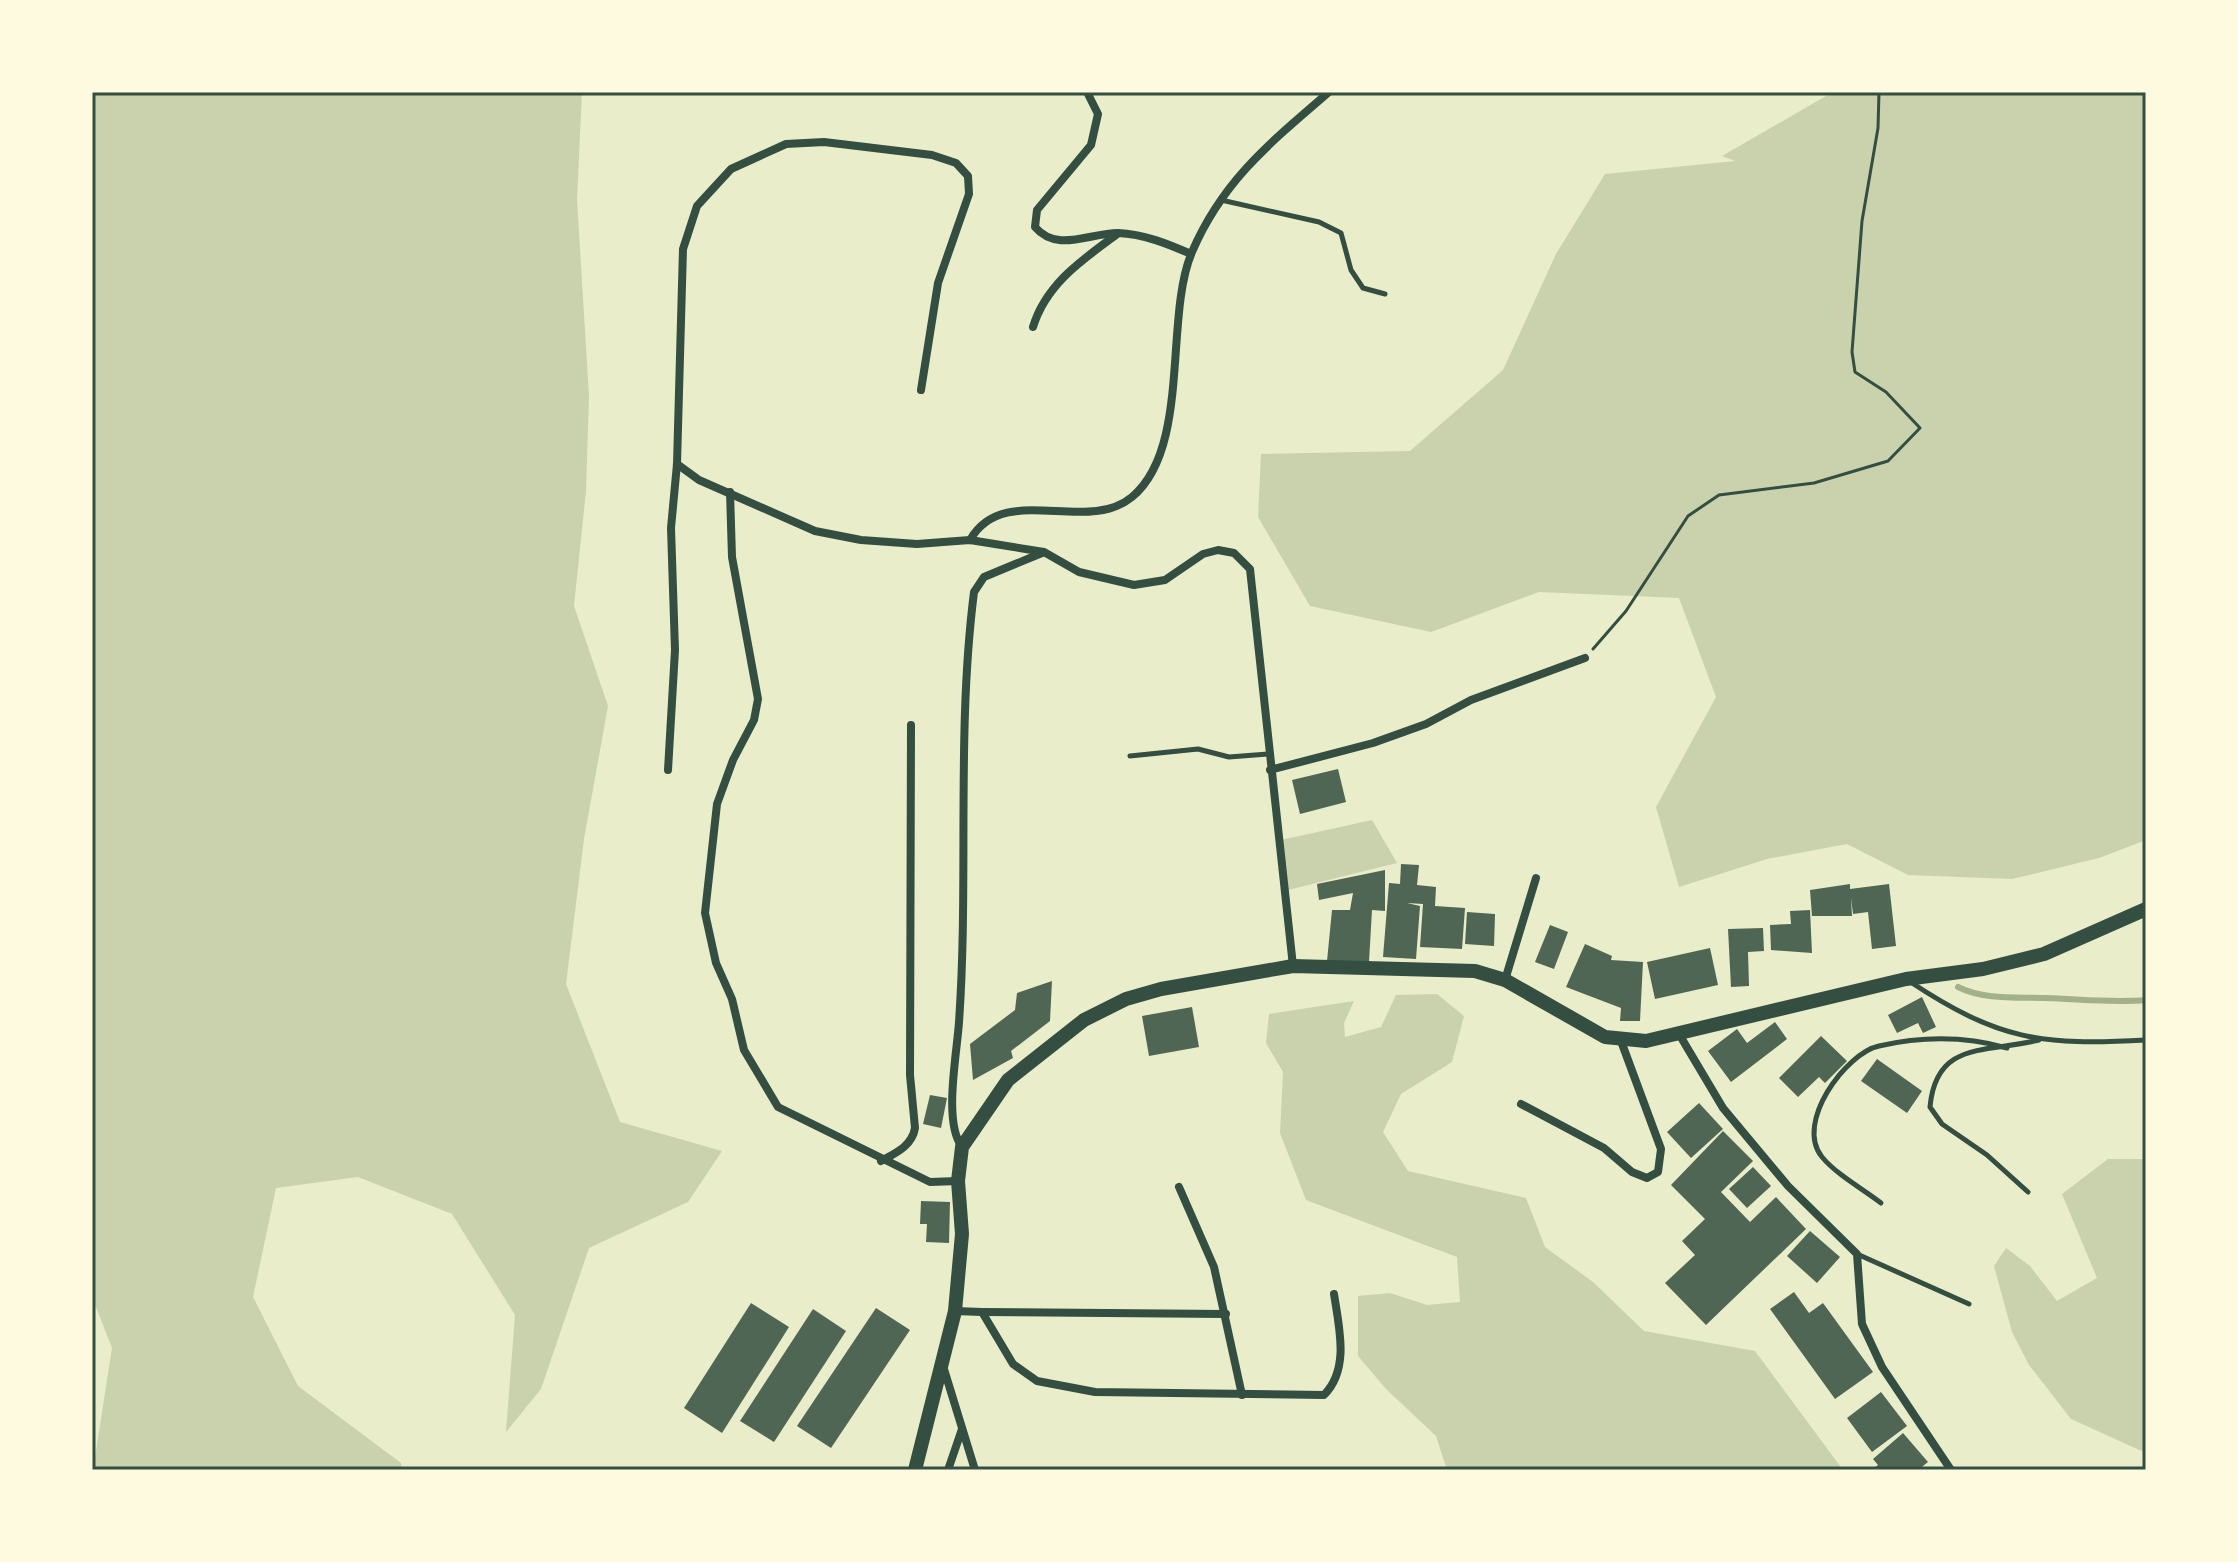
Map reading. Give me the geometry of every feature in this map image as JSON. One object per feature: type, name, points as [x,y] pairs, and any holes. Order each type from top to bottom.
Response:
[{"type":"street","points":[[1087,92],[1098,114],[1091,145],[1037,210],[1035,227],[1045,238],[1063,241],[1118,233],[1158,240],[1191,254]]},
{"type":"street","points":[[970,540],[979,523],[995,514],[1100,509],[1132,497],[1165,441],[1191,254],[1227,186],[1329,92]]},
{"type":"street","points":[[668,770],[675,650],[671,528],[677,464],[683,249],[697,206],[731,169],[786,144],[824,142],[932,155],[956,163],[968,176],[969,194],[938,283],[921,390]]},
{"type":"street","points":[[1033,327],[1039,306],[1067,272],[1118,233]]},
{"type":"street","points":[[677,464],[699,480],[815,531],[861,540],[917,544],[970,540],[1044,552],[1079,572],[1134,585],[1165,580],[1203,554],[1218,550],[1234,553],[1250,569],[1293,966]]},
{"type":"street","points":[[730,492],[732,557],[758,699],[754,720],[733,760],[717,804],[705,913],[716,963],[732,999],[744,1050],[778,1107],[881,1161],[930,1182],[958,1181]]},
{"type":"street","points":[[962,1147],[954,1136],[953,1114],[960,1018],[964,794],[974,592],[984,577],[1044,552]]},
{"type":"street","points":[[1270,770],[1373,743],[1426,724],[1471,700],[1585,658]]},
{"type":"street","points":[[881,1161],[906,1146],[914,1137],[915,1128],[910,1075],[911,725]]},
{"type":"street","points":[[1505,980],[1536,878]]},
{"type":"street","points":[[915,1470],[955,1311],[962,1234],[958,1181],[962,1147],[1008,1080],[1084,1020],[1126,999],[1161,989],[1293,966],[1475,971],[1505,980],[1584,1028],[1621,1041],[1646,1041],[1906,979],[1983,969],[2044,954],[2146,909]]},
{"type":"street","points":[[1679,1034],[1723,1108],[1788,1186],[1857,1254],[1862,1324],[1882,1367],[1951,1470]]},
{"type":"street","points":[[1521,1104],[1604,1148],[1632,1172],[1647,1178],[1658,1172],[1661,1149],[1621,1041]]},
{"type":"street","points":[[1179,1187],[1214,1267],[1242,1395]]},
{"type":"street","points":[[982,1312],[1013,1364],[1037,1381],[1095,1392],[1324,1395],[1334,1385],[1342,1349],[1334,1294]]},
{"type":"street","points":[[955,1311],[1226,1314]]},
{"type":"street","points":[[943,1365],[975,1470]]},
{"type":"street","points":[[948,1470],[963,1427]]},
{"type":"lane","points":[[1220,200],[1306,218],[1341,233],[1351,270],[1363,288],[1385,294]]},
{"type":"lane","points":[[1130,756],[1198,749],[1229,757],[1268,754]]},
{"type":"lane","points":[[1906,979],[1958,1013],[2039,1040],[2079,1044],[2146,1040]]},
{"type":"lane","points":[[1881,1203],[1822,1157],[1812,1133],[1818,1105],[1843,1072],[1875,1046],[1947,1037],[2007,1048]]},
{"type":"lane","points":[[2028,1192],[1987,1155],[1942,1124],[1930,1107],[1932,1085],[1947,1061],[1974,1052],[2039,1040]]},
{"type":"lane","points":[[1857,1254],[1969,1304]]},
{"type":"path","points":[[1585,658],[1626,611],[1688,516],[1719,495],[1814,483],[1888,461],[1920,428],[1886,392],[1855,372],[1852,352],[1862,221],[1878,128],[1879,92]]},
{"type":"green space","points":[[92,92],[582,92],[577,199],[589,396],[586,491],[574,606],[608,706],[584,839],[566,984],[620,1122],[722,1151],[688,1202],[589,1248],[541,1389],[506,1432],[515,1315],[452,1214],[358,1177],[276,1188],[253,1297],[298,1386],[401,1463],[402,1470],[93,1470],[112,1348],[92,1297]]},
{"type":"green space","points":[[1833,92],[2146,92],[2146,840],[2099,858],[2012,879],[1908,875],[1847,844],[1767,859],[1679,887],[1656,807],[1716,697],[1679,598],[1539,592],[1431,632],[1310,606],[1258,517],[1261,454],[1410,451],[1503,370],[1556,254],[1605,174],[1735,161],[1722,156]]},
{"type":"green space","points":[[1372,820],[1397,863],[1288,890],[1281,840]]},
{"type":"green space","points":[[1437,994],[1464,1016],[1452,1062],[1401,1094],[1383,1132],[1408,1171],[1526,1198],[1545,1247],[1593,1282],[1644,1331],[1755,1351],[1843,1470],[1447,1470],[1436,1436],[1386,1389],[1358,1356],[1358,1296],[1390,1293],[1427,1305],[1460,1302],[1457,1257],[1306,1200],[1280,1133],[1283,1072],[1266,1043],[1269,1014],[1354,1001],[1344,1023],[1345,1037],[1381,1027],[1396,995]]},
{"type":"green space","points":[[2108,1159],[2146,1159],[2146,1453],[2071,1419],[2029,1365],[2012,1332],[1994,1266],[2006,1248],[2030,1266],[2057,1301],[2097,1278],[2062,1194]]},
{"type":"building","points":[[1338,769],[1346,802],[1300,814],[1292,780]]},
{"type":"building","points":[[1401,864],[1419,865],[1417,885],[1436,887],[1435,906],[1465,908],[1462,949],[1420,947],[1423,904],[1407,903],[1420,906],[1416,959],[1383,957],[1389,883],[1400,884]]},
{"type":"building","points":[[1385,870],[1385,911],[1372,910],[1369,962],[1327,961],[1332,910],[1350,910],[1353,893],[1319,900],[1317,884]]},
{"type":"building","points":[[1850,884],[1850,889],[1889,884],[1896,946],[1872,949],[1868,912],[1853,914],[1851,898],[1852,916],[1812,916],[1810,890]]},
{"type":"building","points":[[1810,910],[1812,953],[1771,950],[1770,925],[1791,924],[1790,911]]},
{"type":"building","points":[[1467,912],[1495,914],[1494,946],[1465,944]]},
{"type":"building","points":[[1550,925],[1568,932],[1554,969],[1535,962]]},
{"type":"building","points":[[1763,928],[1764,951],[1748,952],[1749,986],[1731,987],[1728,929]]},
{"type":"building","points":[[1585,944],[1612,956],[1611,960],[1643,962],[1640,1021],[1620,1021],[1621,1008],[1566,987]]},
{"type":"building","points":[[1710,948],[1718,985],[1655,999],[1647,962]]},
{"type":"building","points":[[1052,981],[1050,1021],[1011,1051],[1013,1058],[973,1080],[970,1044],[1015,1010],[1017,993]]},
{"type":"building","points":[[1922,997],[1936,1027],[1923,1033],[1918,1023],[1897,1033],[1888,1015]]},
{"type":"building","points":[[1192,1007],[1199,1047],[1149,1056],[1142,1016]]},
{"type":"building","points":[[1775,1022],[1787,1039],[1731,1082],[1708,1051],[1737,1029],[1747,1043]]},
{"type":"building","points":[[1821,1036],[1847,1061],[1825,1083],[1819,1077],[1798,1097],[1779,1078]]},
{"type":"building","points":[[1877,1059],[1922,1091],[1907,1113],[1861,1081]]},
{"type":"building","points":[[930,1095],[947,1098],[941,1128],[923,1124]]},
{"type":"building","points":[[1699,1103],[1723,1129],[1691,1158],[1667,1132]]},
{"type":"building","points":[[1723,1131],[1753,1161],[1721,1192],[1750,1222],[1776,1197],[1806,1229],[1706,1325],[1665,1283],[1695,1255],[1682,1241],[1705,1219],[1671,1185]]},
{"type":"building","points":[[1753,1167],[1771,1186],[1747,1208],[1729,1189]]},
{"type":"building","points":[[921,1201],[950,1202],[949,1243],[926,1242],[927,1224],[920,1224]]},
{"type":"building","points":[[1810,1231],[1840,1257],[1817,1283],[1787,1256]]},
{"type":"building","points":[[1794,1292],[1809,1313],[1823,1303],[1873,1372],[1835,1399],[1770,1309]]},
{"type":"building","points":[[751,1303],[789,1327],[722,1433],[684,1408]]},
{"type":"building","points":[[876,1308],[910,1330],[831,1448],[797,1426]]},
{"type":"building","points":[[813,1309],[846,1331],[774,1442],[740,1421]]},
{"type":"building","points":[[1881,1392],[1907,1426],[1872,1452],[1847,1418]]},
{"type":"building","points":[[1903,1433],[1928,1462],[1918,1470],[1872,1470],[1878,1465],[1873,1459]]},
{"type":"waterway","points":[[1958,987],[2000,997],[2146,1000]]}]
